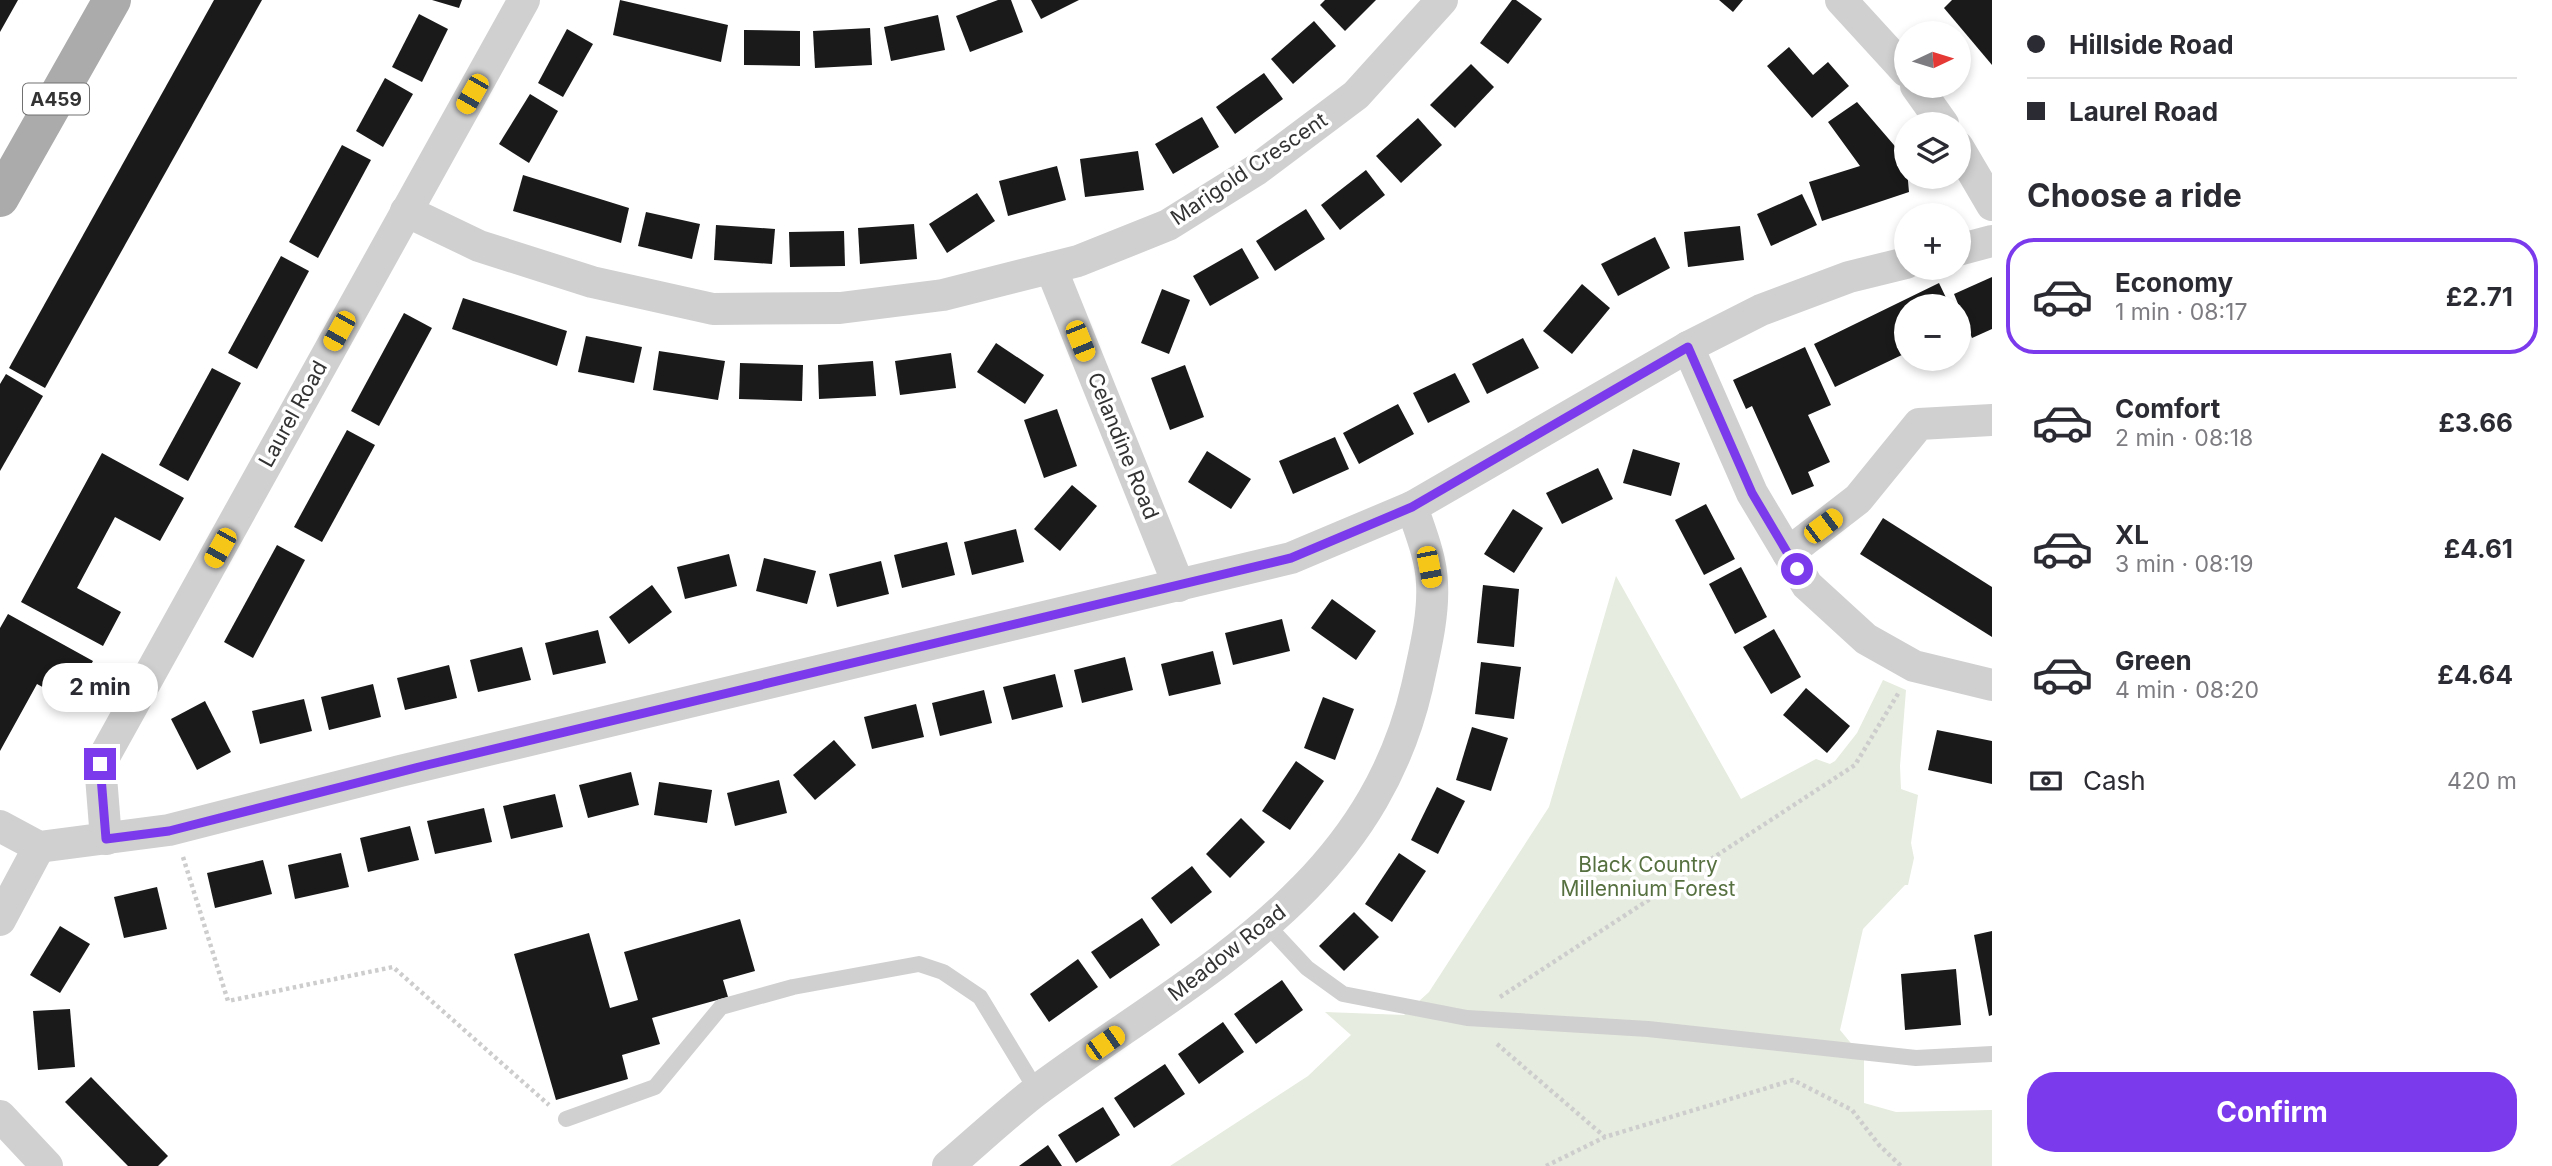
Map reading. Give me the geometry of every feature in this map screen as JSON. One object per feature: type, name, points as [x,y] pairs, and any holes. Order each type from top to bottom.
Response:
[{"type":"main road","name":"A459","points":[[0,198],[111,0]]},
{"type":"street","name":"Laurel Road","points":[[106,839],[100,764],[524,0]]},
{"type":"street","name":"Marigold Crescent","points":[[406,211],[479,246],[592,282],[713,309],[853,306],[943,295],[1078,261],[1168,225],[1256,170],[1356,95],[1442,0]]},
{"type":"street","points":[[1841,0],[1894,58]]},
{"type":"street","points":[[1971,169],[1992,205]]},
{"type":"street","points":[[1971,247],[1992,241]]},
{"type":"street","points":[[0,826],[39,847],[174,829],[427,765],[1291,558],[1412,507],[1688,347],[1761,310],[1849,277],[1894,266]]},
{"type":"street","name":"Celandine Road","points":[[1051,268],[1179,586]]},
{"type":"street","points":[[1688,347],[1752,493],[1807,585],[1866,639],[1914,666],[1992,685]]},
{"type":"street","points":[[1787,553],[1858,499],[1919,424],[1992,420]]},
{"type":"street","name":"Meadow Road","points":[[948,1166],[1038,1091],[1267,925],[1291,903],[1355,832],[1376,798],[1410,717],[1427,642],[1432,583],[1412,507]]},
{"type":"street","points":[[0,919],[39,847]]},
{"type":"street","points":[[0,1116],[47,1166]]},
{"type":"lane","points":[[1267,925],[1307,968],[1343,994],[1467,1018],[1648,1029],[1916,1058],[1992,1054]]},
{"type":"lane","points":[[565,1119],[655,1087],[721,1007],[793,988],[919,964],[943,972],[980,997],[1038,1091]]},
{"type":"path","points":[[1605,1138],[1467,1018],[1855,765],[1914,666]]},
{"type":"path","points":[[174,829],[228,1001],[393,967],[565,1119]]},
{"type":"path","points":[[1546,1166],[1605,1138],[1793,1080],[1852,1110],[1879,1145],[1901,1166]]},
{"type":"green space","name":"Black Country Millennium Forest","points":[[1616,576],[1741,799],[1816,759],[1830,764],[1835,761],[1857,733],[1883,680],[1906,690],[1900,766],[1901,789],[1918,795],[1911,843],[1914,858],[1908,885],[1863,929],[1840,1030],[1864,1059],[1864,1103],[1896,1112],[1992,1110],[1992,1166],[1170,1166],[1308,1076],[1351,1035],[1325,1012],[1404,1015],[1429,992],[1549,807]]},
{"type":"building","points":[[0,0],[18,0],[0,32]]},
{"type":"building","points":[[214,0],[262,0],[45,388],[9,368]]},
{"type":"building","points":[[432,0],[462,0],[459,8]]},
{"type":"building","points":[[620,0],[728,25],[721,62],[613,35]]},
{"type":"building","points":[[998,0],[1011,0],[1023,32],[970,52],[956,16]]},
{"type":"building","points":[[1031,0],[1079,0],[1041,19]]},
{"type":"building","points":[[1325,0],[1376,0],[1345,31],[1320,5]]},
{"type":"building","points":[[1512,0],[1516,0],[1542,19],[1508,64],[1480,43]]},
{"type":"building","points":[[1719,0],[1743,0],[1733,12]]},
{"type":"building","points":[[1952,0],[1992,0],[1992,65],[1971,40],[1971,21],[1955,21],[1944,8]]},
{"type":"building","points":[[419,14],[448,29],[422,82],[392,67]]},
{"type":"building","points":[[938,15],[945,50],[891,61],[884,27]]},
{"type":"building","points":[[1314,21],[1336,46],[1293,84],[1271,59]]},
{"type":"building","points":[[870,28],[872,65],[815,68],[813,31]]},
{"type":"building","points":[[567,29],[593,44],[563,97],[538,83]]},
{"type":"building","points":[[744,30],[800,31],[800,66],[744,65]]},
{"type":"building","points":[[1789,47],[1813,75],[1828,62],[1849,86],[1812,118],[1767,66]]},
{"type":"building","points":[[1471,64],[1494,87],[1455,128],[1430,105]]},
{"type":"building","points":[[1264,73],[1283,99],[1235,134],[1216,107]]},
{"type":"building","points":[[385,78],[413,94],[383,147],[356,131]]},
{"type":"building","points":[[530,94],[558,111],[529,163],[499,144]]},
{"type":"building","points":[[1857,102],[1894,145],[1894,189],[1909,189],[1909,192],[1822,221],[1809,182],[1860,166],[1828,122]]},
{"type":"building","points":[[1202,117],[1219,147],[1173,174],[1155,144]]},
{"type":"building","points":[[1418,118],[1442,145],[1401,183],[1376,156]]},
{"type":"building","points":[[342,145],[371,160],[318,258],[289,242]]},
{"type":"building","points":[[1138,151],[1144,190],[1085,197],[1080,159]]},
{"type":"building","points":[[1057,166],[1066,200],[1008,216],[999,181]]},
{"type":"building","points":[[1366,170],[1385,195],[1340,230],[1321,205]]},
{"type":"building","points":[[523,175],[629,208],[621,243],[513,211]]},
{"type":"building","points":[[977,193],[995,221],[947,253],[929,224]]},
{"type":"building","points":[[1802,194],[1817,225],[1771,246],[1757,214]]},
{"type":"building","points":[[1306,209],[1325,239],[1275,271],[1256,241]]},
{"type":"building","points":[[646,212],[700,224],[692,259],[638,246]]},
{"type":"building","points":[[914,224],[917,259],[860,264],[858,228]]},
{"type":"building","points":[[716,225],[775,229],[772,264],[714,260]]},
{"type":"building","points":[[1740,226],[1744,260],[1688,267],[1684,232]]},
{"type":"building","points":[[844,231],[845,266],[790,267],[789,232]]},
{"type":"building","points":[[1655,237],[1670,268],[1618,296],[1601,264]]},
{"type":"building","points":[[1242,248],[1259,278],[1210,306],[1193,276]]},
{"type":"building","points":[[281,256],[309,271],[257,369],[228,353]]},
{"type":"building","points":[[1992,277],[1992,329],[1972,338],[1971,294],[1954,294]]},
{"type":"building","points":[[1939,283],[1944,294],[1916,294]]},
{"type":"building","points":[[1582,284],[1610,308],[1572,354],[1543,331]]},
{"type":"building","points":[[1162,289],[1190,300],[1169,354],[1141,343]]},
{"type":"building","points":[[463,298],[567,331],[557,366],[452,329]]},
{"type":"building","points":[[1894,305],[1894,359],[1835,387],[1814,344]]},
{"type":"building","points":[[404,313],[432,328],[379,426],[351,411]]},
{"type":"building","points":[[586,336],[642,347],[634,383],[578,372]]},
{"type":"building","points":[[1523,338],[1539,368],[1487,394],[1472,364]]},
{"type":"building","points":[[996,343],[1044,375],[1025,404],[977,372]]},
{"type":"building","points":[[1805,347],[1831,405],[1808,415],[1830,462],[1808,472],[1814,486],[1792,495],[1752,406],[1746,409],[1733,380]]},
{"type":"building","points":[[659,351],[725,361],[718,400],[653,390]]},
{"type":"building","points":[[951,353],[956,388],[900,395],[895,361]]},
{"type":"building","points":[[873,361],[876,396],[819,399],[818,365]]},
{"type":"building","points":[[740,363],[803,365],[802,401],[739,399]]},
{"type":"building","points":[[1185,365],[1204,417],[1170,430],[1151,378]]},
{"type":"building","points":[[212,368],[241,383],[188,481],[159,465]]},
{"type":"building","points":[[1455,373],[1470,402],[1428,423],[1413,393]]},
{"type":"building","points":[[6,374],[43,396],[0,471],[0,384]]},
{"type":"building","points":[[1398,404],[1414,434],[1359,464],[1343,433]]},
{"type":"building","points":[[1057,409],[1077,466],[1044,478],[1024,420]]},
{"type":"building","points":[[347,430],[375,445],[322,542],[294,527]]},
{"type":"building","points":[[1335,437],[1349,469],[1293,494],[1279,461]]},
{"type":"building","points":[[1633,449],[1680,463],[1671,496],[1623,483]]},
{"type":"building","points":[[1207,451],[1251,479],[1231,509],[1188,482]]},
{"type":"building","points":[[102,453],[184,498],[160,541],[115,517],[77,588],[121,612],[103,646],[21,602]]},
{"type":"building","points":[[1598,468],[1613,499],[1562,524],[1546,493]]},
{"type":"building","points":[[1072,485],[1097,506],[1060,551],[1034,529]]},
{"type":"building","points":[[1706,504],[1735,559],[1704,575],[1675,520]]},
{"type":"building","points":[[1513,509],[1543,528],[1514,573],[1484,554]]},
{"type":"building","points":[[1883,518],[1992,587],[1992,637],[1860,554]]},
{"type":"building","points":[[1016,529],[1024,562],[972,575],[964,542]]},
{"type":"building","points":[[947,542],[955,575],[902,588],[894,555]]},
{"type":"building","points":[[277,545],[305,560],[253,658],[224,642]]},
{"type":"building","points":[[729,554],[737,586],[685,599],[677,567]]},
{"type":"building","points":[[764,558],[816,571],[807,604],[756,591]]},
{"type":"building","points":[[881,561],[889,594],[837,607],[829,574]]},
{"type":"building","points":[[1741,567],[1767,617],[1735,634],[1709,584]]},
{"type":"building","points":[[652,585],[672,612],[629,644],[609,617]]},
{"type":"building","points":[[1483,585],[1519,589],[1514,647],[1477,643]]},
{"type":"building","points":[[1332,599],[1376,631],[1356,660],[1311,628]]},
{"type":"building","points":[[8,614],[93,661],[70,702],[37,684],[0,751],[0,628]]},
{"type":"building","points":[[1282,619],[1290,651],[1233,665],[1225,633]]},
{"type":"building","points":[[1774,629],[1801,677],[1771,694],[1743,647]]},
{"type":"building","points":[[598,630],[606,663],[553,675],[545,643]]},
{"type":"building","points":[[522,647],[531,680],[478,692],[470,660]]},
{"type":"building","points":[[1213,651],[1221,684],[1169,696],[1161,664]]},
{"type":"building","points":[[1125,657],[1133,690],[1082,703],[1074,670]]},
{"type":"building","points":[[1481,662],[1521,667],[1514,719],[1475,714]]},
{"type":"building","points":[[449,665],[457,698],[405,710],[397,678]]},
{"type":"building","points":[[1055,674],[1063,707],[1012,720],[1003,687]]},
{"type":"building","points":[[373,684],[381,717],[329,730],[321,697]]},
{"type":"building","points":[[1806,688],[1850,726],[1827,753],[1783,715]]},
{"type":"building","points":[[984,690],[992,723],[940,736],[932,703]]},
{"type":"building","points":[[1323,697],[1354,709],[1335,760],[1304,748]]},
{"type":"building","points":[[304,699],[312,731],[260,744],[252,711]]},
{"type":"building","points":[[205,701],[231,752],[197,770],[171,719]]},
{"type":"building","points":[[916,704],[924,737],[872,749],[864,717]]},
{"type":"building","points":[[1472,727],[1508,738],[1491,791],[1456,780]]},
{"type":"building","points":[[1937,730],[1992,741],[1992,784],[1928,770]]},
{"type":"building","points":[[834,740],[856,765],[815,800],[793,775]]},
{"type":"building","points":[[1296,761],[1324,781],[1290,830],[1262,811]]},
{"type":"building","points":[[631,772],[639,805],[588,818],[579,785]]},
{"type":"building","points":[[779,780],[787,813],[735,826],[727,793]]},
{"type":"building","points":[[659,782],[712,790],[707,823],[654,815]]},
{"type":"building","points":[[1437,787],[1465,801],[1438,854],[1411,840]]},
{"type":"building","points":[[555,794],[563,827],[511,839],[503,806]]},
{"type":"building","points":[[484,808],[492,842],[435,854],[427,821]]},
{"type":"building","points":[[1241,818],[1265,842],[1230,878],[1206,854]]},
{"type":"building","points":[[410,826],[419,860],[368,872],[360,838]]},
{"type":"building","points":[[341,853],[349,887],[295,899],[288,865]]},
{"type":"building","points":[[1399,853],[1426,871],[1392,922],[1365,904]]},
{"type":"building","points":[[263,860],[272,894],[215,908],[207,873]]},
{"type":"building","points":[[1192,866],[1212,892],[1171,924],[1151,898]]},
{"type":"building","points":[[157,887],[167,929],[124,938],[114,897]]},
{"type":"building","points":[[1354,912],[1379,937],[1344,971],[1319,946]]},
{"type":"building","points":[[1142,918],[1160,945],[1110,979],[1091,952]]},
{"type":"building","points":[[740,919],[755,971],[723,980],[728,997],[652,1018],[660,1044],[622,1055],[628,1079],[556,1100],[514,954],[589,933],[610,1008],[638,1000],[624,952]]},
{"type":"building","points":[[60,926],[90,944],[60,993],[30,975]]},
{"type":"building","points":[[1992,931],[1992,1015],[1989,1016],[1974,935]]},
{"type":"building","points":[[1078,959],[1098,987],[1049,1022],[1030,994]]},
{"type":"building","points":[[1956,969],[1961,1025],[1905,1030],[1901,974]]},
{"type":"building","points":[[1282,980],[1303,1010],[1256,1044],[1234,1014]]},
{"type":"building","points":[[70,1009],[75,1067],[38,1070],[33,1011]]},
{"type":"building","points":[[1223,1022],[1244,1052],[1199,1084],[1178,1054]]},
{"type":"building","points":[[1165,1064],[1185,1094],[1134,1128],[1114,1098]]},
{"type":"building","points":[[91,1077],[168,1156],[158,1166],[128,1166],[65,1102]]},
{"type":"building","points":[[1103,1107],[1120,1135],[1076,1163],[1058,1135]]},
{"type":"building","points":[[1048,1145],[1062,1166],[1019,1166]]},
{"type":"route","points":[[100,764],[106,839],[169,831],[427,765],[1291,558],[1412,507],[1688,347],[1752,493],[1797,569]]}]
